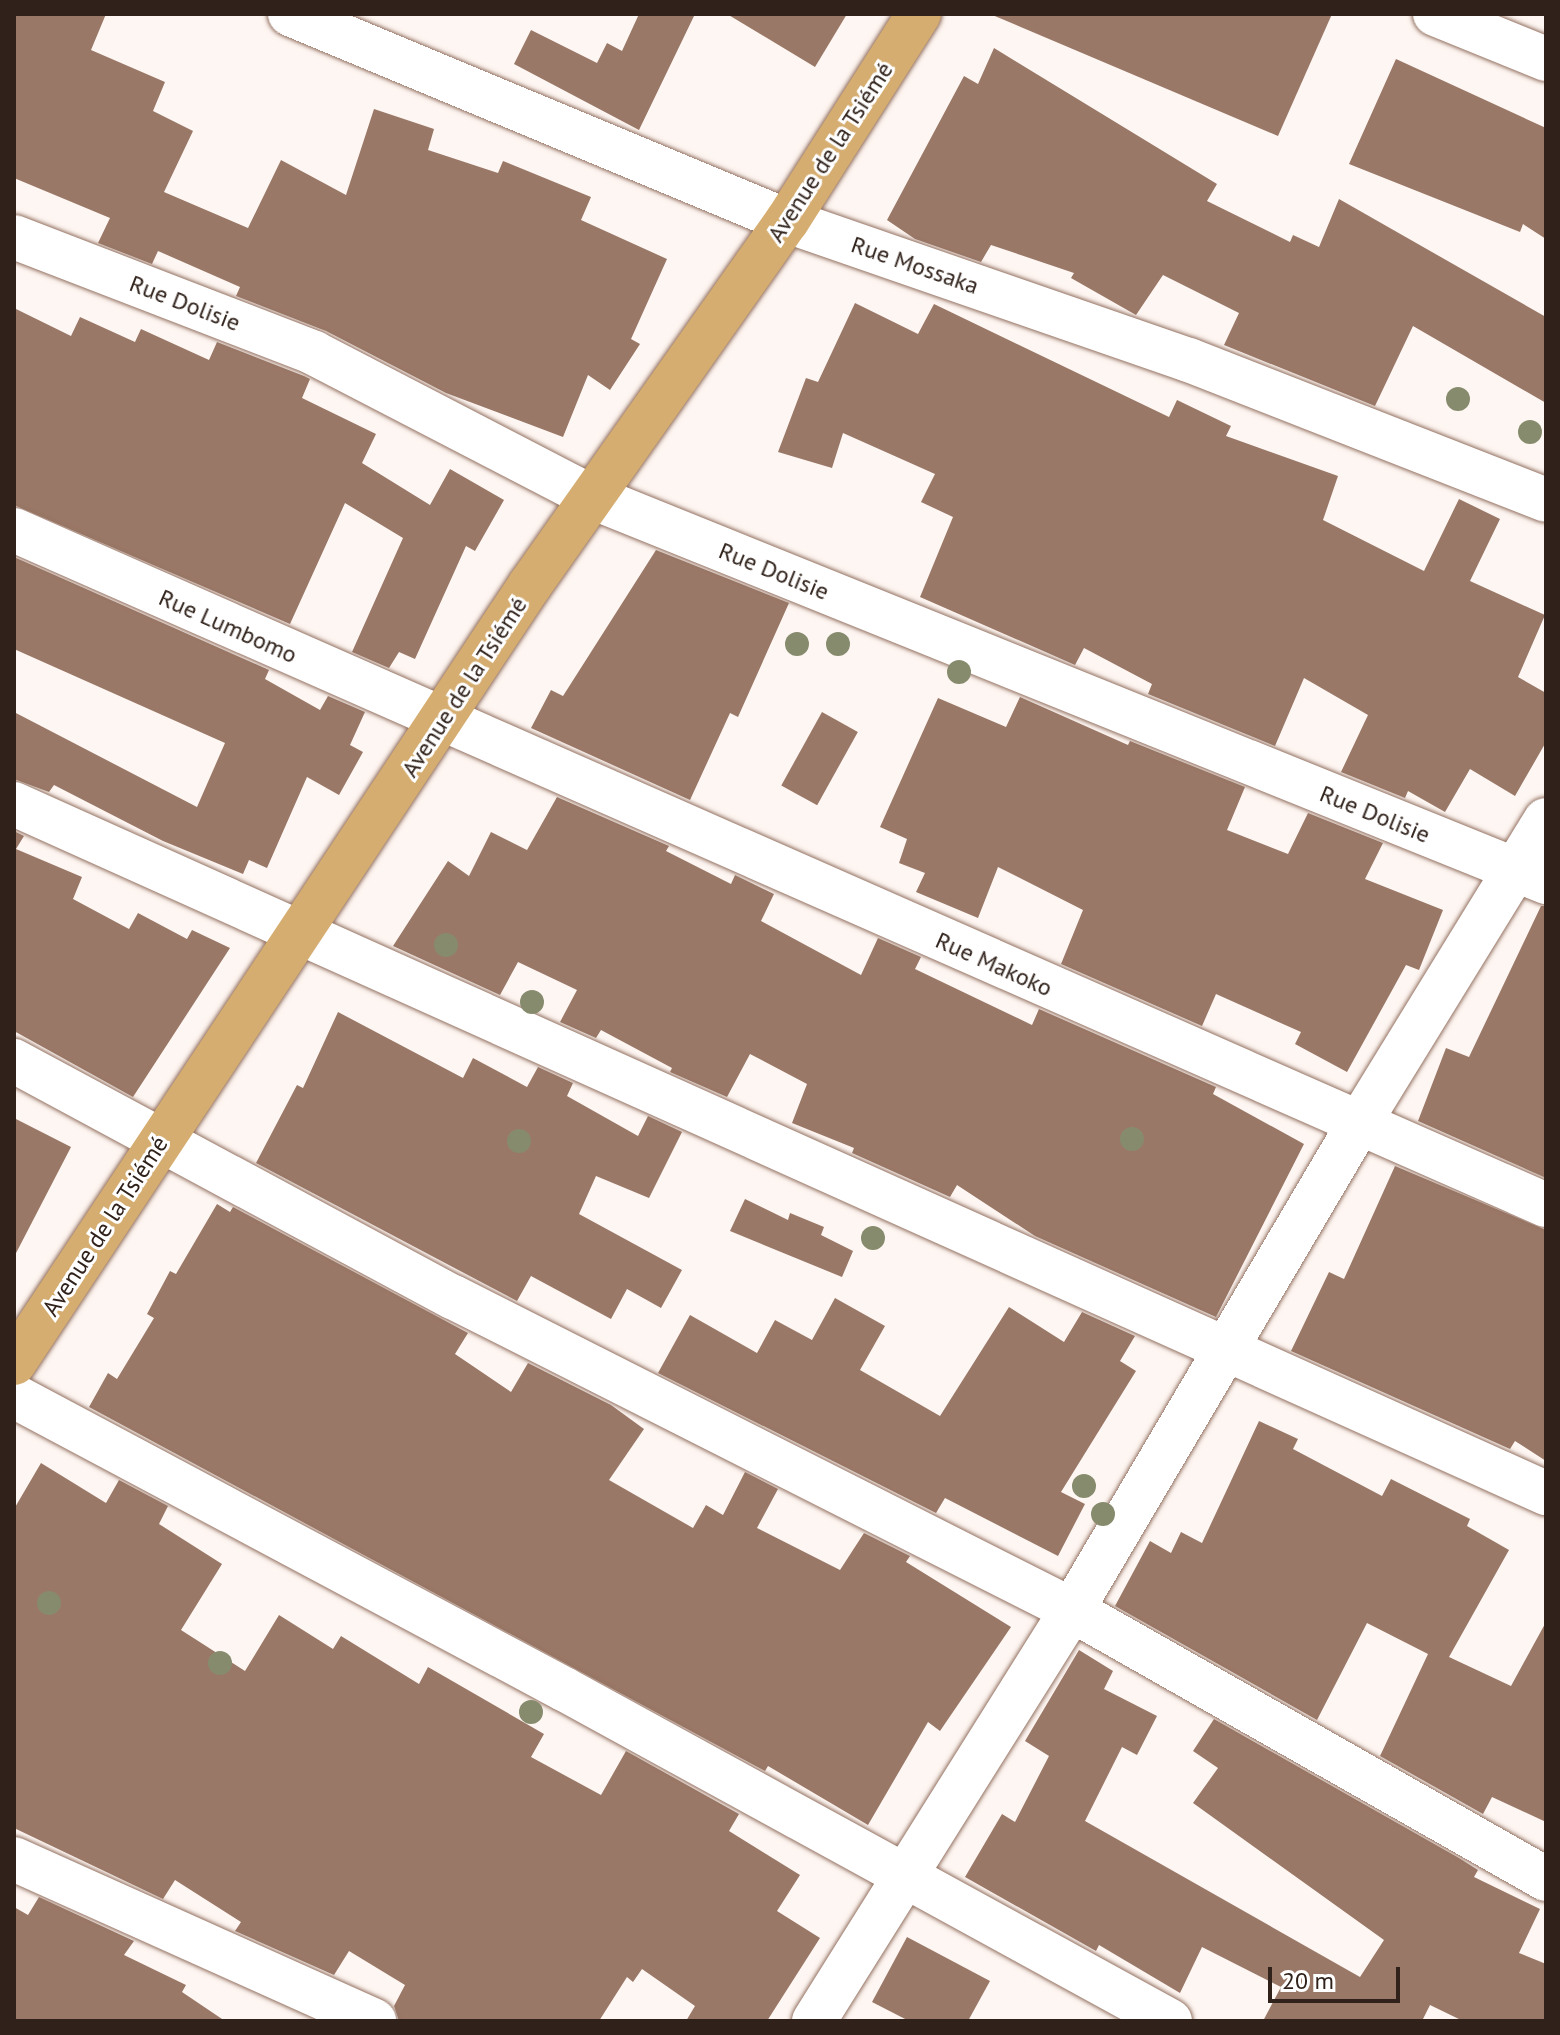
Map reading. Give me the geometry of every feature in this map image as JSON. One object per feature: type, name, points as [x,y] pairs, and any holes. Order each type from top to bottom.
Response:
[{"type":"main road","name":"Avenue de la Tsiémé","points":[[14,1363],[592,497],[787,221],[919,14]]},
{"type":"street","name":"Rue Mossaka","points":[[290,14],[787,221],[1189,360],[1546,500]]},
{"type":"street","points":[[1435,14],[1546,59]]},
{"type":"street","name":"Rue Dolisie","points":[[14,237],[314,353],[592,497],[1530,876]]},
{"type":"street","name":"Rue Lumbomo","points":[[14,530],[442,721]]},
{"type":"street","name":"Rue Makoko","points":[[442,721],[1546,1205]]},
{"type":"street","points":[[14,804],[1546,1493]]},
{"type":"street","points":[[814,2021],[1072,1610],[1229,1350],[1358,1125],[1530,876],[1546,820]]},
{"type":"street","points":[[14,1061],[453,1297],[1072,1610],[1546,1879]]},
{"type":"street","points":[[14,1396],[1170,2021]]},
{"type":"street","points":[[14,1859],[374,2021]]},
{"type":"building","points":[[14,14],[106,14],[91,50],[165,82],[153,111],[193,131],[164,192],[248,228],[281,160],[346,195],[374,109],[434,129],[428,150],[498,173],[503,161],[591,197],[581,220],[667,259],[631,339],[640,344],[610,390],[588,375],[563,437],[446,393],[326,331],[236,296],[240,287],[158,251],[152,264],[98,243],[110,218],[14,178]]},
{"type":"building","points":[[639,14],[695,14],[639,130],[514,64],[531,30],[597,63],[607,43],[622,51]]},
{"type":"building","points":[[727,14],[847,14],[815,67]]},
{"type":"building","points":[[990,14],[1332,14],[1278,136]]},
{"type":"building","points":[[994,48],[1217,184],[1207,201],[1290,242],[1293,235],[1319,247],[1339,199],[1546,317],[1546,403],[1413,326],[1375,406],[1224,345],[1239,313],[1163,275],[1136,315],[1071,278],[1074,273],[991,245],[981,262],[915,239],[887,220],[964,76],[978,84]]},
{"type":"building","points":[[1396,59],[1546,128],[1546,239],[1523,224],[1520,232],[1349,164]]},
{"type":"building","points":[[855,303],[918,334],[934,304],[1169,417],[1177,400],[1231,426],[1226,436],[1338,476],[1323,520],[1424,571],[1459,499],[1500,519],[1470,581],[1545,615],[1518,677],[1546,693],[1546,742],[1515,796],[1470,769],[1445,812],[1408,791],[1405,798],[1341,772],[1368,715],[1304,678],[1275,746],[1148,694],[1152,684],[1084,648],[1075,665],[920,597],[953,517],[921,502],[935,474],[843,433],[832,468],[778,452],[806,378],[818,382]]},
{"type":"building","points":[[14,308],[71,336],[80,317],[135,342],[141,329],[209,360],[217,342],[304,376],[310,379],[302,398],[376,434],[362,463],[430,505],[450,469],[504,500],[475,551],[466,546],[415,659],[399,652],[389,668],[352,652],[403,538],[345,503],[290,624],[14,505]]},
{"type":"building","points":[[656,550],[789,603],[738,717],[730,713],[690,800],[531,728],[551,690],[563,696]]},
{"type":"building","points":[[14,557],[269,670],[265,679],[320,710],[328,696],[365,712],[350,745],[363,752],[339,795],[307,777],[267,868],[249,860],[243,874],[163,841],[54,785],[49,792],[14,779],[14,712],[197,807],[225,743],[14,649]]},
{"type":"building","points":[[1020,697],[1128,745],[1130,741],[1245,787],[1227,830],[1288,854],[1308,813],[1383,843],[1365,879],[1443,910],[1419,970],[1406,965],[1347,1072],[1295,1044],[1301,1032],[1216,994],[1202,1026],[1061,964],[1083,910],[998,867],[978,918],[916,892],[925,873],[899,863],[907,839],[880,827],[938,698],[1006,727]]},
{"type":"building","points":[[822,712],[858,732],[817,805],[781,785]]},
{"type":"building","points":[[557,797],[669,846],[666,851],[731,884],[735,875],[774,894],[761,921],[861,975],[878,938],[921,957],[915,969],[1032,1025],[1039,1009],[1216,1087],[1213,1094],[1304,1144],[1216,1317],[1035,1236],[957,1185],[950,1197],[852,1153],[854,1148],[792,1123],[807,1084],[750,1054],[727,1097],[670,1072],[672,1068],[601,1030],[596,1038],[560,1022],[577,990],[518,962],[500,995],[393,946],[448,861],[469,876],[491,832],[527,850]]},
{"type":"building","points":[[14,831],[24,836],[16,849],[82,877],[73,899],[129,929],[138,913],[187,939],[192,930],[230,948],[133,1097],[14,1031]]},
{"type":"building","points":[[1541,906],[1546,906],[1546,1178],[1418,1121],[1446,1048],[1469,1057]]},
{"type":"building","points":[[338,1012],[463,1078],[473,1058],[527,1087],[538,1067],[573,1083],[567,1096],[638,1136],[648,1116],[682,1132],[649,1198],[596,1176],[579,1214],[682,1270],[661,1308],[627,1289],[611,1319],[531,1276],[517,1301],[256,1163],[297,1085],[303,1088]]},
{"type":"building","points":[[14,1118],[71,1147],[14,1257]]},
{"type":"building","points":[[1395,1166],[1546,1230],[1546,1461],[1515,1441],[1510,1449],[1291,1351],[1329,1272],[1344,1279]]},
{"type":"building","points":[[745,1199],[788,1220],[790,1213],[824,1227],[821,1235],[853,1251],[842,1277],[730,1231]]},
{"type":"building","points":[[217,1204],[230,1212],[233,1207],[468,1333],[455,1354],[511,1392],[528,1363],[611,1405],[644,1429],[609,1480],[693,1528],[706,1505],[723,1515],[745,1472],[778,1489],[757,1528],[840,1570],[864,1533],[910,1556],[906,1562],[1011,1627],[940,1731],[928,1722],[868,1825],[768,1766],[765,1771],[89,1407],[108,1373],[117,1379],[154,1318],[147,1314],[170,1271],[176,1274]]},
{"type":"building","points":[[835,1298],[885,1326],[860,1370],[940,1416],[1009,1307],[1064,1342],[1082,1312],[1135,1336],[1120,1361],[1136,1371],[1061,1492],[1085,1504],[1058,1556],[945,1498],[936,1513],[658,1373],[690,1315],[757,1353],[775,1320],[812,1340]]},
{"type":"building","points":[[1259,1421],[1298,1439],[1293,1449],[1382,1496],[1391,1479],[1470,1519],[1467,1526],[1509,1550],[1449,1657],[1511,1686],[1546,1622],[1546,1822],[1492,1797],[1483,1814],[1380,1756],[1428,1654],[1367,1623],[1317,1720],[1115,1606],[1150,1541],[1171,1553],[1181,1532],[1202,1543]]},
{"type":"building","points":[[41,1463],[106,1503],[119,1480],[168,1506],[159,1524],[222,1564],[181,1630],[245,1671],[279,1615],[333,1649],[341,1636],[419,1684],[428,1667],[544,1734],[531,1757],[601,1795],[626,1751],[739,1814],[729,1831],[800,1875],[777,1911],[820,1938],[767,2021],[686,2021],[695,2006],[642,1969],[633,1982],[627,1977],[599,2021],[399,2021],[394,2006],[405,1985],[349,1951],[334,1975],[235,1931],[241,1922],[175,1880],[163,1899],[14,1828],[14,1509]]},
{"type":"building","points":[[1079,1650],[1113,1671],[1104,1689],[1157,1716],[1137,1755],[1122,1747],[1085,1821],[1360,1977],[1384,1940],[1193,1803],[1218,1768],[1193,1751],[1214,1719],[1459,1858],[1478,1870],[1474,1877],[1540,1909],[1519,1953],[1546,1964],[1546,2021],[1463,2021],[1430,2005],[1422,2021],[1263,2021],[1281,1987],[1202,1947],[1180,1993],[1099,1945],[1096,1951],[965,1877],[1002,1814],[1015,1822],[1049,1756],[1025,1741]]},
{"type":"building","points":[[39,1897],[134,1941],[124,1955],[186,1985],[182,1992],[225,2021],[14,2021],[14,1907],[28,1915]]},
{"type":"building","points":[[907,1937],[990,1981],[968,2021],[909,2021],[872,2002]]}]
